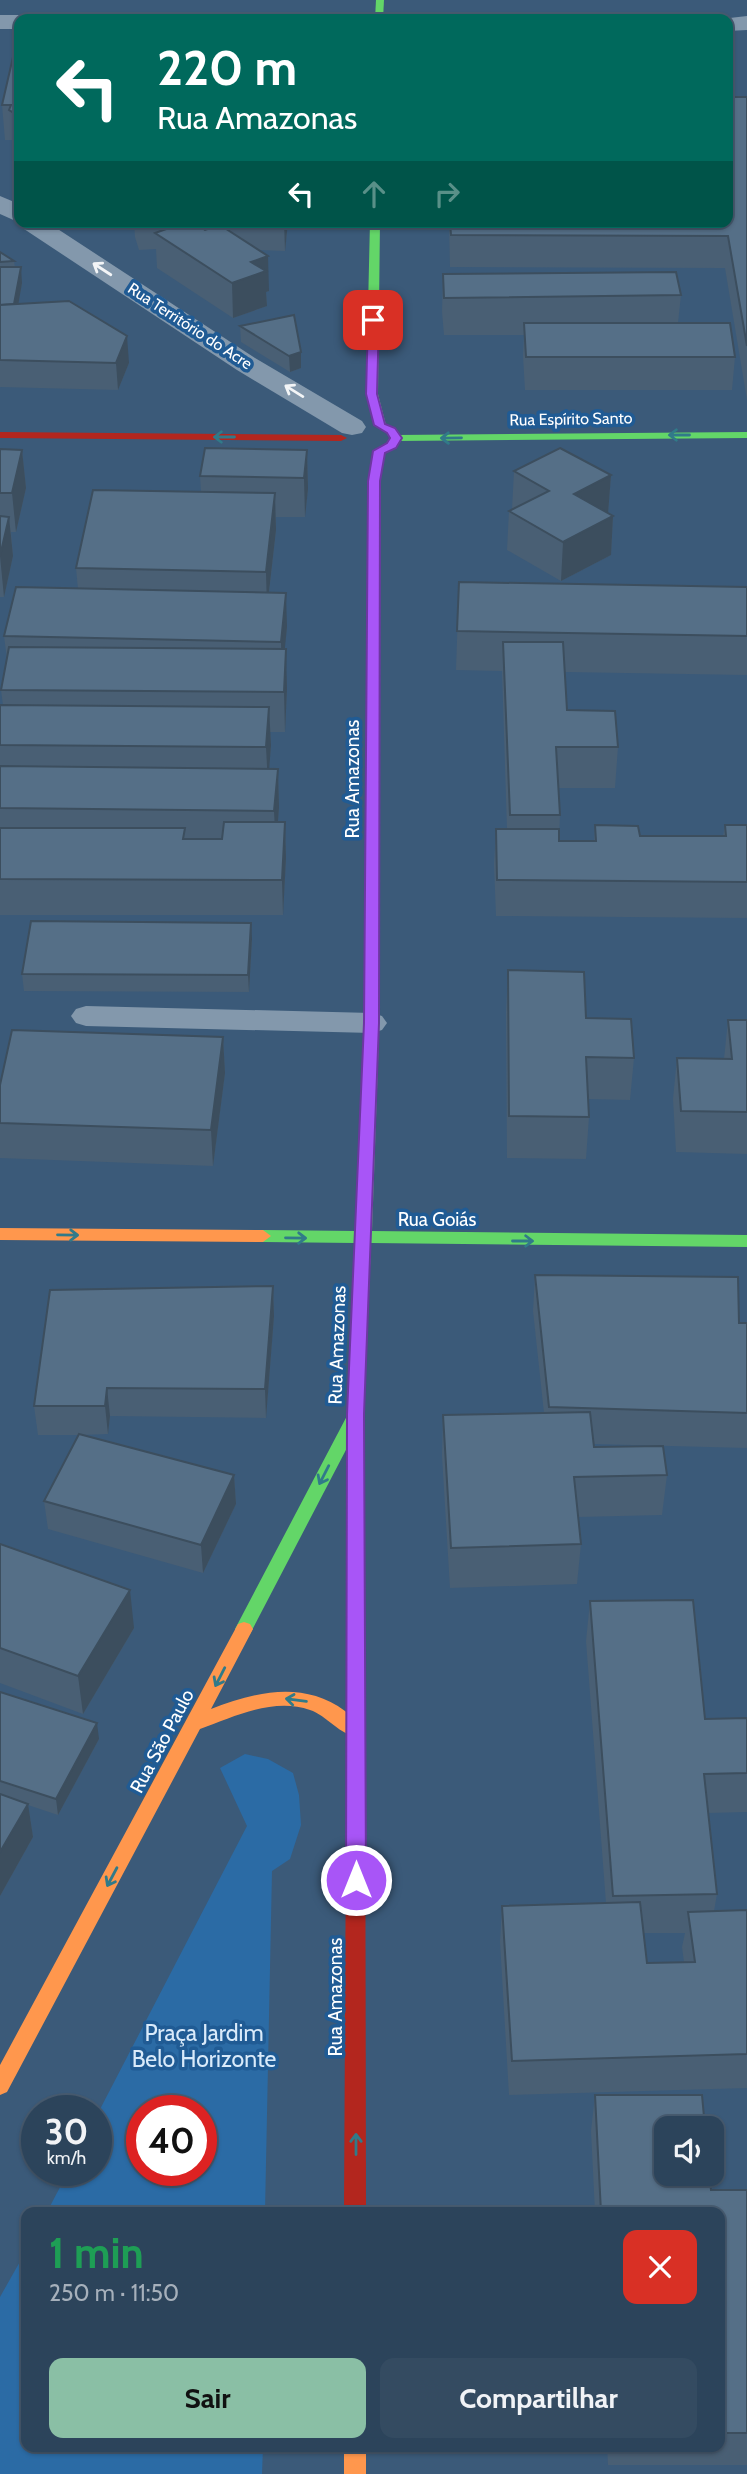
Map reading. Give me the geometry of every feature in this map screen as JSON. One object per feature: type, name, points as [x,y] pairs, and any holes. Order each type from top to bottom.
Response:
[{"type":"street","name":"Rua Território do Acre","points":[[39,228],[358,441]]},
{"type":"street","points":[[375,228],[372,394],[380,425]]},
{"type":"street","points":[[358,441],[372,394]]},
{"type":"street","points":[[358,441],[380,425]]},
{"type":"street","points":[[0,435],[358,441],[392,446],[396,438],[391,430],[380,425]]},
{"type":"street","name":"Rua Espírito Santo","points":[[396,438],[747,435]]},
{"type":"street","name":"Rua Amazonas","points":[[355,2207],[356,1414],[372,1023],[374,481],[358,441]]},
{"type":"street","name":"Rua Goiás","points":[[0,1234],[363,1240],[747,1241]]},
{"type":"street","name":"Rua São Paulo","points":[[0,2085],[196,1723],[356,1414]]},
{"type":"street","points":[[196,1723],[262,1699],[297,1698],[323,1706],[355,1730]]},
{"type":"street","points":[[355,2452],[355,2474]]},
{"type":"lane","points":[[86,1016],[372,1023]]},
{"type":"green space","name":"Praça Jardim Belo Horizonte","points":[[245,1754],[268,1759],[293,1773],[299,1795],[301,1825],[290,1859],[272,1871],[265,2207],[50,2207],[61,2186],[112,2186],[112,2095],[107,2095],[247,1826],[220,1768]]},
{"type":"green space","points":[[21,2260],[21,2452],[263,2452],[262,2474],[0,2474],[0,2297]]},
{"type":"building","points":[[14,53],[14,113],[9,110],[11,105],[2,105]]},
{"type":"building","points":[[733,97],[747,97],[747,346],[728,236],[451,235],[450,228],[733,228]]},
{"type":"building","points":[[169,228],[225,228],[268,256],[251,262],[266,271],[232,283],[155,233]]},
{"type":"building","points":[[0,252],[14,261],[0,262]]},
{"type":"building","points":[[0,267],[21,267],[14,304],[0,305]]},
{"type":"building","points":[[676,272],[681,295],[444,298],[443,274]]},
{"type":"building","points":[[69,301],[127,336],[116,363],[0,360],[0,305]]},
{"type":"building","points":[[294,315],[301,352],[289,356],[240,326]]},
{"type":"building","points":[[524,323],[730,323],[735,357],[526,357]]},
{"type":"building","points":[[205,448],[307,450],[304,478],[200,476]]},
{"type":"building","points":[[560,448],[611,475],[574,494],[613,516],[563,542],[509,511],[549,491],[514,471]]},
{"type":"building","points":[[0,449],[22,450],[12,493],[0,493]]},
{"type":"building","points":[[93,490],[275,493],[266,572],[76,568]]},
{"type":"building","points":[[0,516],[9,517],[0,556]]},
{"type":"building","points":[[459,582],[747,587],[747,636],[457,631]]},
{"type":"building","points":[[16,587],[286,593],[281,642],[4,636]]},
{"type":"building","points":[[503,642],[563,642],[567,710],[615,711],[618,747],[556,747],[560,815],[510,815]]},
{"type":"building","points":[[9,647],[286,649],[284,692],[1,690]]},
{"type":"building","points":[[0,705],[269,707],[266,747],[0,745]]},
{"type":"building","points":[[0,766],[278,769],[274,811],[0,808]]},
{"type":"building","points":[[224,822],[285,822],[282,880],[0,879],[0,828],[185,828],[183,839],[222,839]]},
{"type":"building","points":[[595,825],[638,826],[640,836],[726,836],[725,825],[747,825],[747,882],[497,880],[496,829],[559,829],[559,841],[596,841]]},
{"type":"building","points":[[31,921],[251,923],[248,975],[22,974]]},
{"type":"building","points":[[508,970],[584,972],[586,1018],[631,1019],[634,1058],[586,1057],[589,1117],[509,1116]]},
{"type":"building","points":[[728,1020],[747,1020],[747,1112],[681,1111],[677,1058],[732,1059]]},
{"type":"building","points":[[12,1030],[223,1037],[211,1130],[0,1123],[0,1085]]},
{"type":"building","points":[[535,1275],[738,1277],[739,1323],[747,1323],[747,1413],[549,1407]]},
{"type":"building","points":[[273,1286],[265,1389],[107,1388],[105,1406],[34,1406],[50,1290]]},
{"type":"building","points":[[590,1412],[594,1447],[663,1446],[667,1475],[574,1477],[581,1544],[451,1548],[443,1415]]},
{"type":"building","points":[[79,1434],[234,1475],[201,1545],[44,1501]]},
{"type":"building","points":[[0,1544],[130,1590],[78,1676],[0,1648]]},
{"type":"building","points":[[693,1600],[705,1719],[747,1718],[747,1773],[704,1774],[717,1894],[613,1896],[590,1601]]},
{"type":"building","points":[[0,1692],[97,1723],[56,1799],[0,1781]]},
{"type":"building","points":[[0,1794],[28,1804],[0,1852]]},
{"type":"building","points":[[640,1902],[647,1963],[695,1962],[688,1912],[747,1910],[747,2054],[512,2061],[502,1906]]},
{"type":"building","points":[[595,2095],[702,2095],[704,2116],[654,2116],[654,2186],[710,2186],[711,2190],[747,2190],[747,2433],[725,2433],[725,2207],[601,2207]]},
{"type":"traffic: fast","points":[[379,14],[380,0]]},
{"type":"traffic: fast","points":[[375,228],[372,394],[380,425]]},
{"type":"traffic: fast","points":[[396,438],[747,435]]},
{"type":"traffic: fast","points":[[356,1642],[356,1414],[372,1034]]},
{"type":"traffic: fast","points":[[263,1236],[747,1241]]},
{"type":"traffic: fast","points":[[244,1629],[353,1419]]},
{"type":"traffic: slow","points":[[372,1034],[374,481],[379,451]]},
{"type":"traffic: slow","points":[[0,1234],[263,1236]]},
{"type":"traffic: slow","points":[[0,2085],[244,1629]]},
{"type":"traffic: slow","points":[[196,1723],[243,1705],[292,1698],[324,1707],[355,1730]]},
{"type":"traffic: slow","points":[[355,2452],[355,2474]]},
{"type":"traffic: jam","points":[[0,435],[341,438]]},
{"type":"traffic: jam","points":[[355,2207],[356,1642]]},
{"type":"route","points":[[356,1880],[356,1414],[372,1023],[374,481],[379,451],[392,446],[396,438],[391,430],[380,425],[372,394],[373,320]]}]
